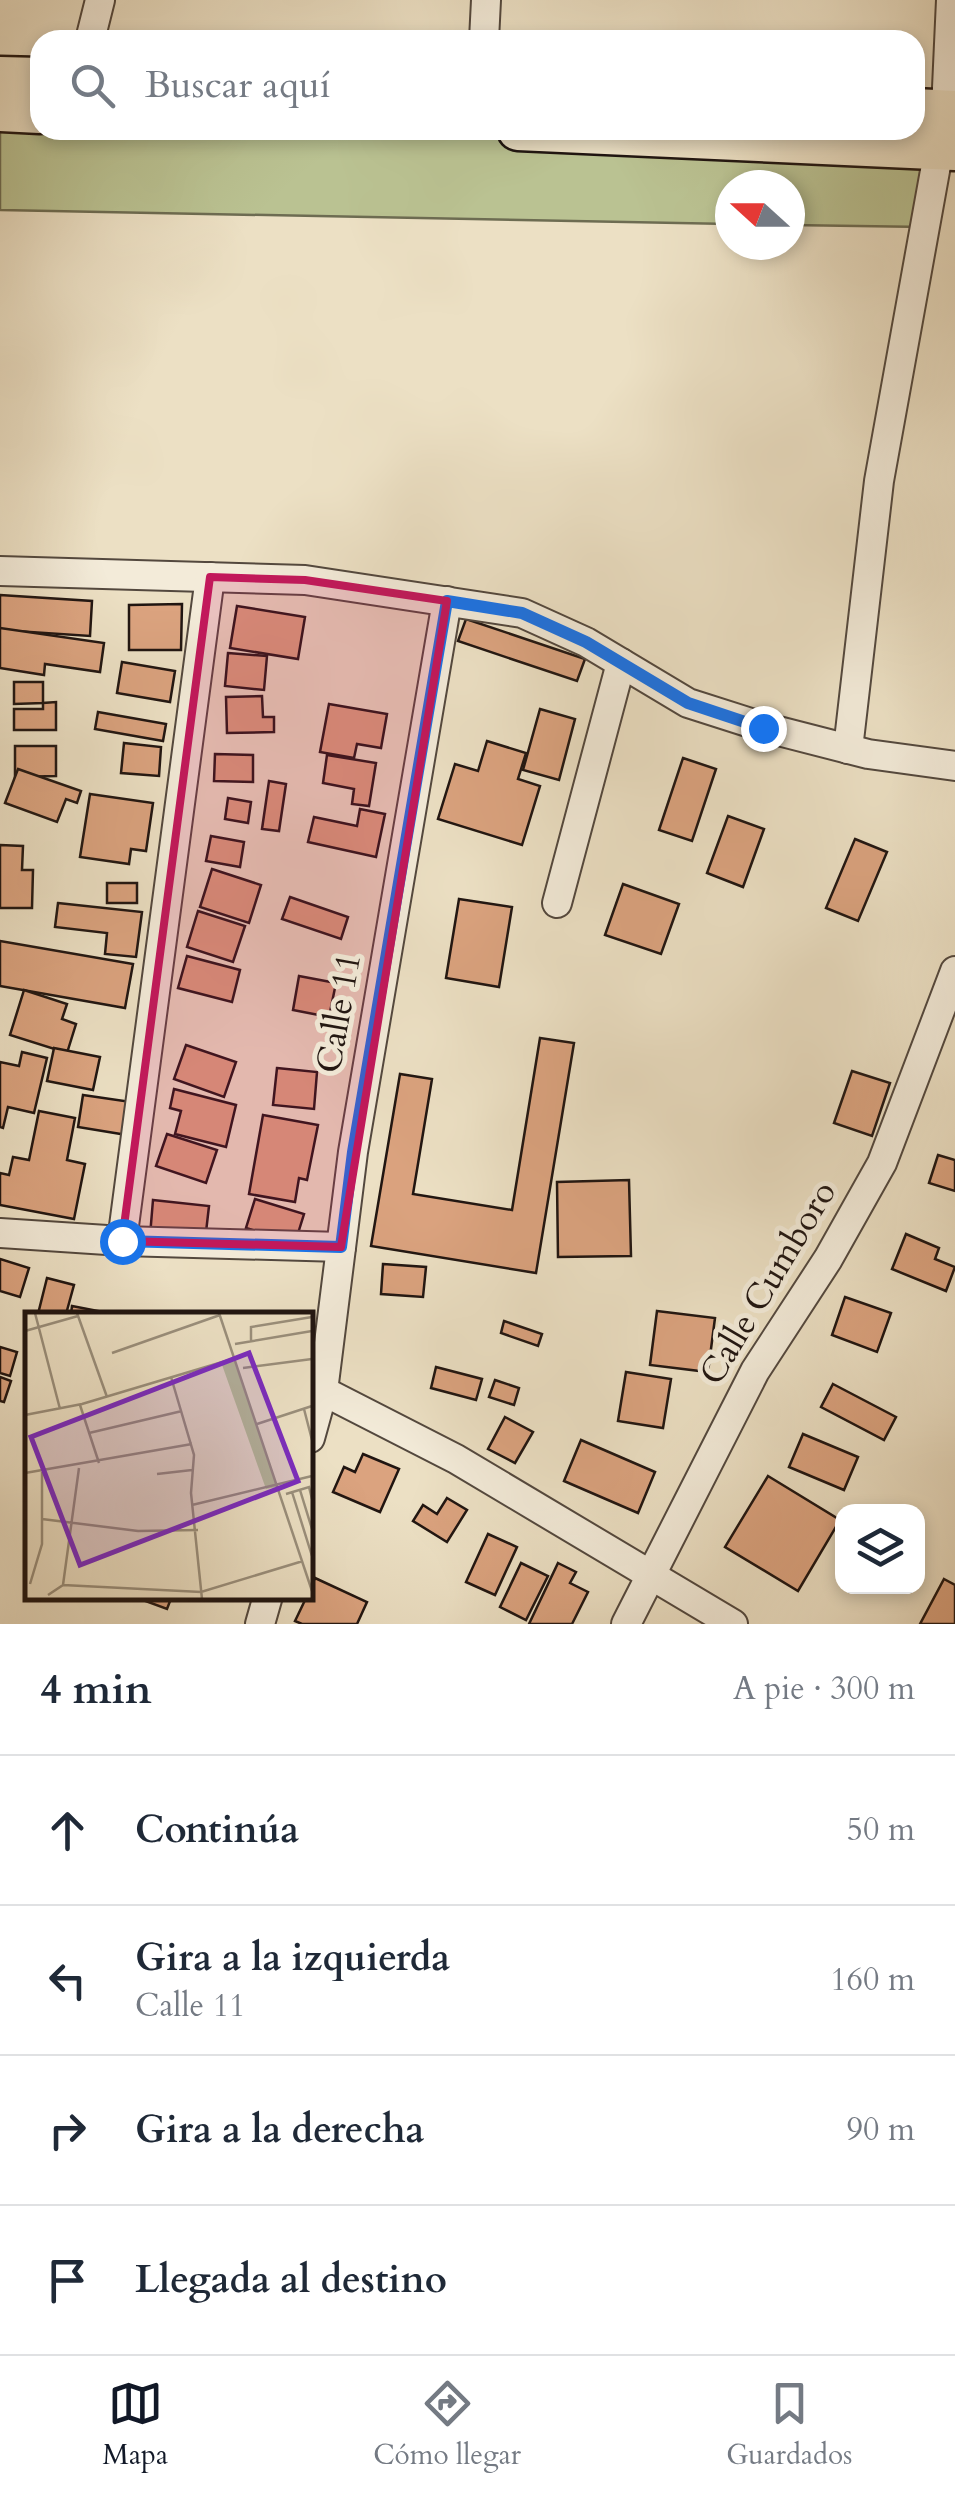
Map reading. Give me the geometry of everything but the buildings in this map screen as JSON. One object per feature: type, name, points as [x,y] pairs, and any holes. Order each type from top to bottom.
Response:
[{"type":"highway","points":[[0,77],[30,78]]},
{"type":"highway","points":[[0,112],[30,113]]},
{"type":"highway","points":[[732,140],[947,150]]},
{"type":"street","points":[[92,30],[100,0]]},
{"type":"street","points":[[484,30],[486,0]]},
{"type":"street","points":[[848,749],[880,480],[947,150],[939,110],[951,0]]},
{"type":"street","points":[[0,570],[305,580],[522,613],[586,642],[688,703],[763,728],[848,749],[955,766]]},
{"type":"street","points":[[122,1241],[210,577]]},
{"type":"street","name":"Calle 11","points":[[312,1430],[322,1390],[353,1152],[447,601]]},
{"type":"street","points":[[557,903],[621,664]]},
{"type":"street","name":"Calle Cumboro","points":[[626,1624],[755,1370],[828,1259],[882,1163],[955,971]]},
{"type":"street","points":[[0,1233],[341,1247]]},
{"type":"street","points":[[322,1390],[456,1459],[734,1624]]},
{"type":"street","points":[[260,1624],[267,1599]]},
{"type":"highlighted area","points":[[210,577],[305,580],[447,601],[341,1247],[122,1241]]},
{"type":"green space","points":[[0,111],[30,125],[30,140],[697,140],[939,150],[925,227],[805,225],[805,170],[715,170],[715,224],[0,210]]},
{"type":"route","points":[[122,1241],[341,1247],[353,1152],[447,601],[522,613],[586,642],[688,703],[763,728]]}]
